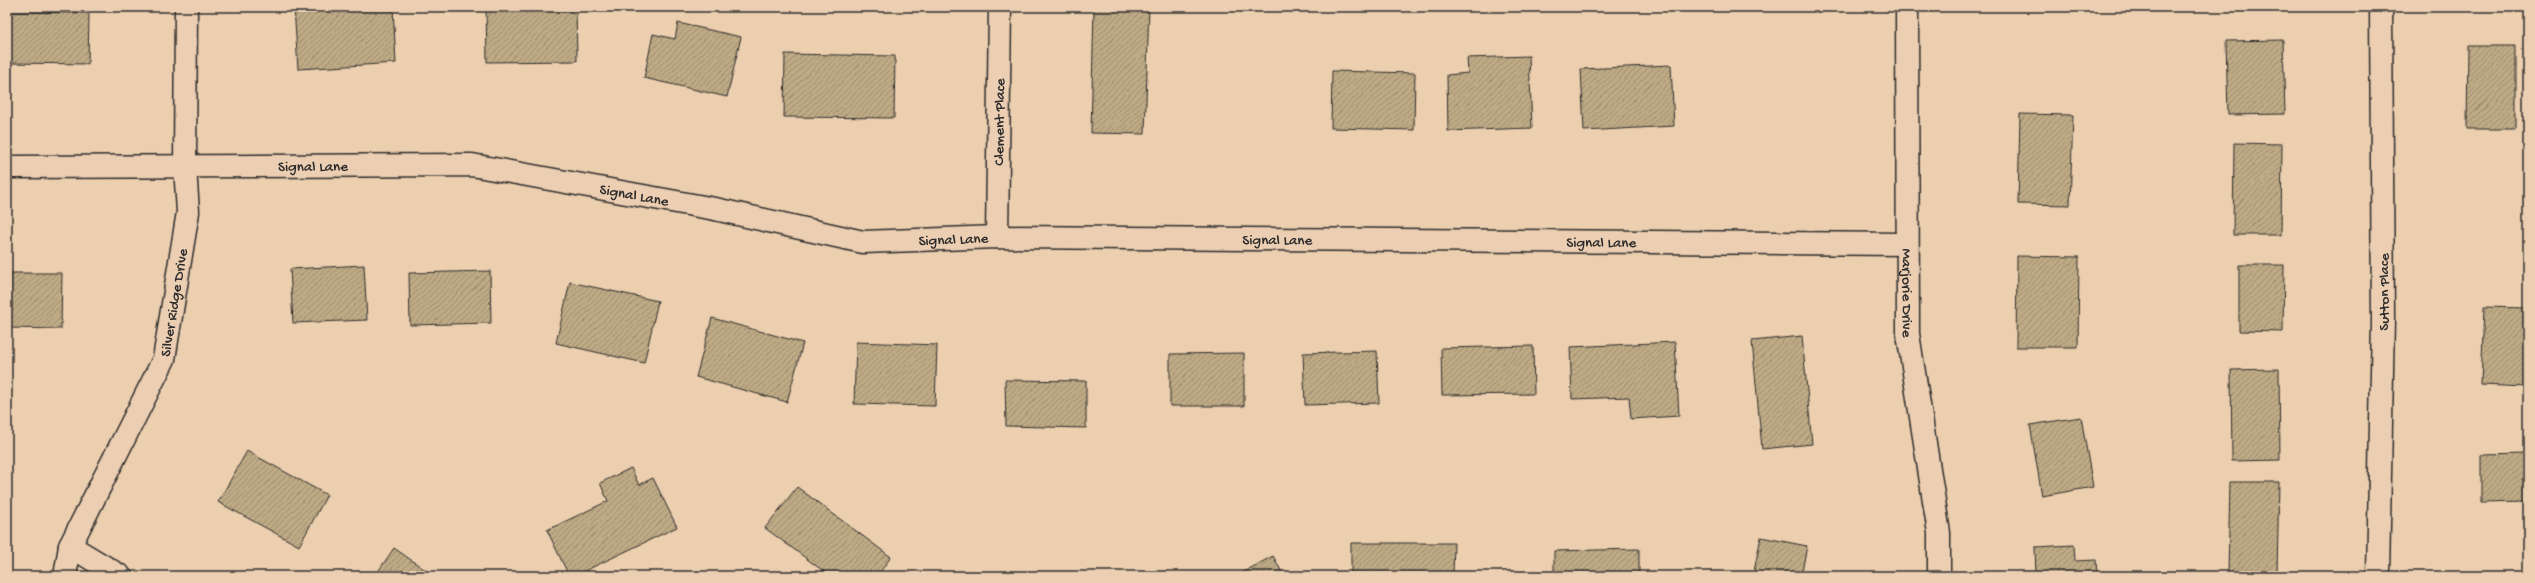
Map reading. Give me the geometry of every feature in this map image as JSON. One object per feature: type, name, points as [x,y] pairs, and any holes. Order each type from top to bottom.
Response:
[{"type":"street","name":"Silver Ridge Drive","points":[[65,576],[70,546],[164,359],[188,212],[185,167],[186,7]]},
{"type":"street","name":"Clement Place","points":[[997,237],[1000,7]]},
{"type":"street","name":"Marjorie Drive","points":[[1906,7],[1906,244],[1908,334],[1939,533],[1939,576]]},
{"type":"street","name":"Sutton Place","points":[[2378,576],[2383,320],[2381,7]]},
{"type":"street","name":"Signal Lane","points":[[7,167],[472,165],[715,209],[863,242],[997,237],[1906,244]]},
{"type":"street","points":[[70,546],[120,576]]},
{"type":"building","points":[[294,7],[393,7],[396,63],[298,69]]},
{"type":"building","points":[[486,7],[576,7],[577,61],[487,62]]},
{"type":"building","points":[[1094,7],[1149,7],[1145,134],[1091,133]]},
{"type":"building","points":[[7,12],[89,13],[88,64],[7,63]]},
{"type":"building","points":[[678,23],[741,37],[727,97],[644,78],[653,34],[675,39]]},
{"type":"building","points":[[2283,40],[2285,114],[2228,115],[2226,41]]},
{"type":"building","points":[[2468,46],[2516,46],[2516,129],[2467,129]]},
{"type":"building","points":[[785,54],[895,56],[894,118],[784,117]]},
{"type":"building","points":[[1529,56],[1532,128],[1448,131],[1447,75],[1468,73],[1467,58]]},
{"type":"building","points":[[1671,65],[1674,126],[1584,131],[1581,69]]},
{"type":"building","points":[[1332,71],[1415,73],[1414,130],[1331,128]]},
{"type":"building","points":[[2020,114],[2073,115],[2070,205],[2018,204]]},
{"type":"building","points":[[2234,143],[2282,144],[2281,235],[2233,235]]},
{"type":"building","points":[[2017,256],[2079,257],[2078,347],[2016,347]]},
{"type":"building","points":[[364,265],[367,320],[293,323],[290,269]]},
{"type":"building","points":[[2239,265],[2284,265],[2283,332],[2239,331]]},
{"type":"building","points":[[490,271],[491,323],[410,325],[409,273]]},
{"type":"building","points":[[7,273],[62,273],[61,329],[7,328]]},
{"type":"building","points":[[570,282],[658,301],[644,363],[556,343]]},
{"type":"building","points":[[2484,307],[2528,308],[2525,387],[2481,385]]},
{"type":"building","points":[[712,318],[803,343],[787,402],[696,377]]},
{"type":"building","points":[[1802,336],[1812,444],[1762,449],[1752,341]]},
{"type":"building","points":[[856,342],[937,345],[935,406],[854,404]]},
{"type":"building","points":[[1675,342],[1679,416],[1631,419],[1629,397],[1572,399],[1570,347]]},
{"type":"building","points":[[1533,346],[1534,394],[1442,395],[1441,348]]},
{"type":"building","points":[[1377,351],[1379,403],[1305,405],[1303,353]]},
{"type":"building","points":[[1244,353],[1244,406],[1170,406],[1170,354]]},
{"type":"building","points":[[2279,369],[2280,460],[2232,461],[2231,370]]},
{"type":"building","points":[[1005,380],[1086,381],[1086,428],[1006,426]]},
{"type":"building","points":[[2081,417],[2093,487],[2042,496],[2030,425]]},
{"type":"building","points":[[247,451],[327,495],[299,546],[218,502]]},
{"type":"building","points":[[2528,454],[2528,501],[2481,502],[2481,455]]},
{"type":"building","points":[[631,468],[639,485],[653,478],[677,527],[574,576],[569,576],[547,530],[608,501],[600,483]]},
{"type":"building","points":[[2230,482],[2279,482],[2277,574],[2228,574]]},
{"type":"building","points":[[797,487],[891,557],[877,576],[830,576],[765,528]]},
{"type":"building","points":[[1761,537],[1807,546],[1801,576],[1753,576]]},
{"type":"building","points":[[1351,543],[1454,543],[1453,576],[1351,576]]},
{"type":"building","points":[[2074,545],[2075,561],[2096,560],[2097,576],[2036,576],[2035,547]]},
{"type":"building","points":[[394,548],[434,576],[375,576]]},
{"type":"building","points":[[1639,549],[1639,576],[1554,576],[1554,551]]},
{"type":"building","points":[[1273,556],[1284,576],[1236,576]]}]
